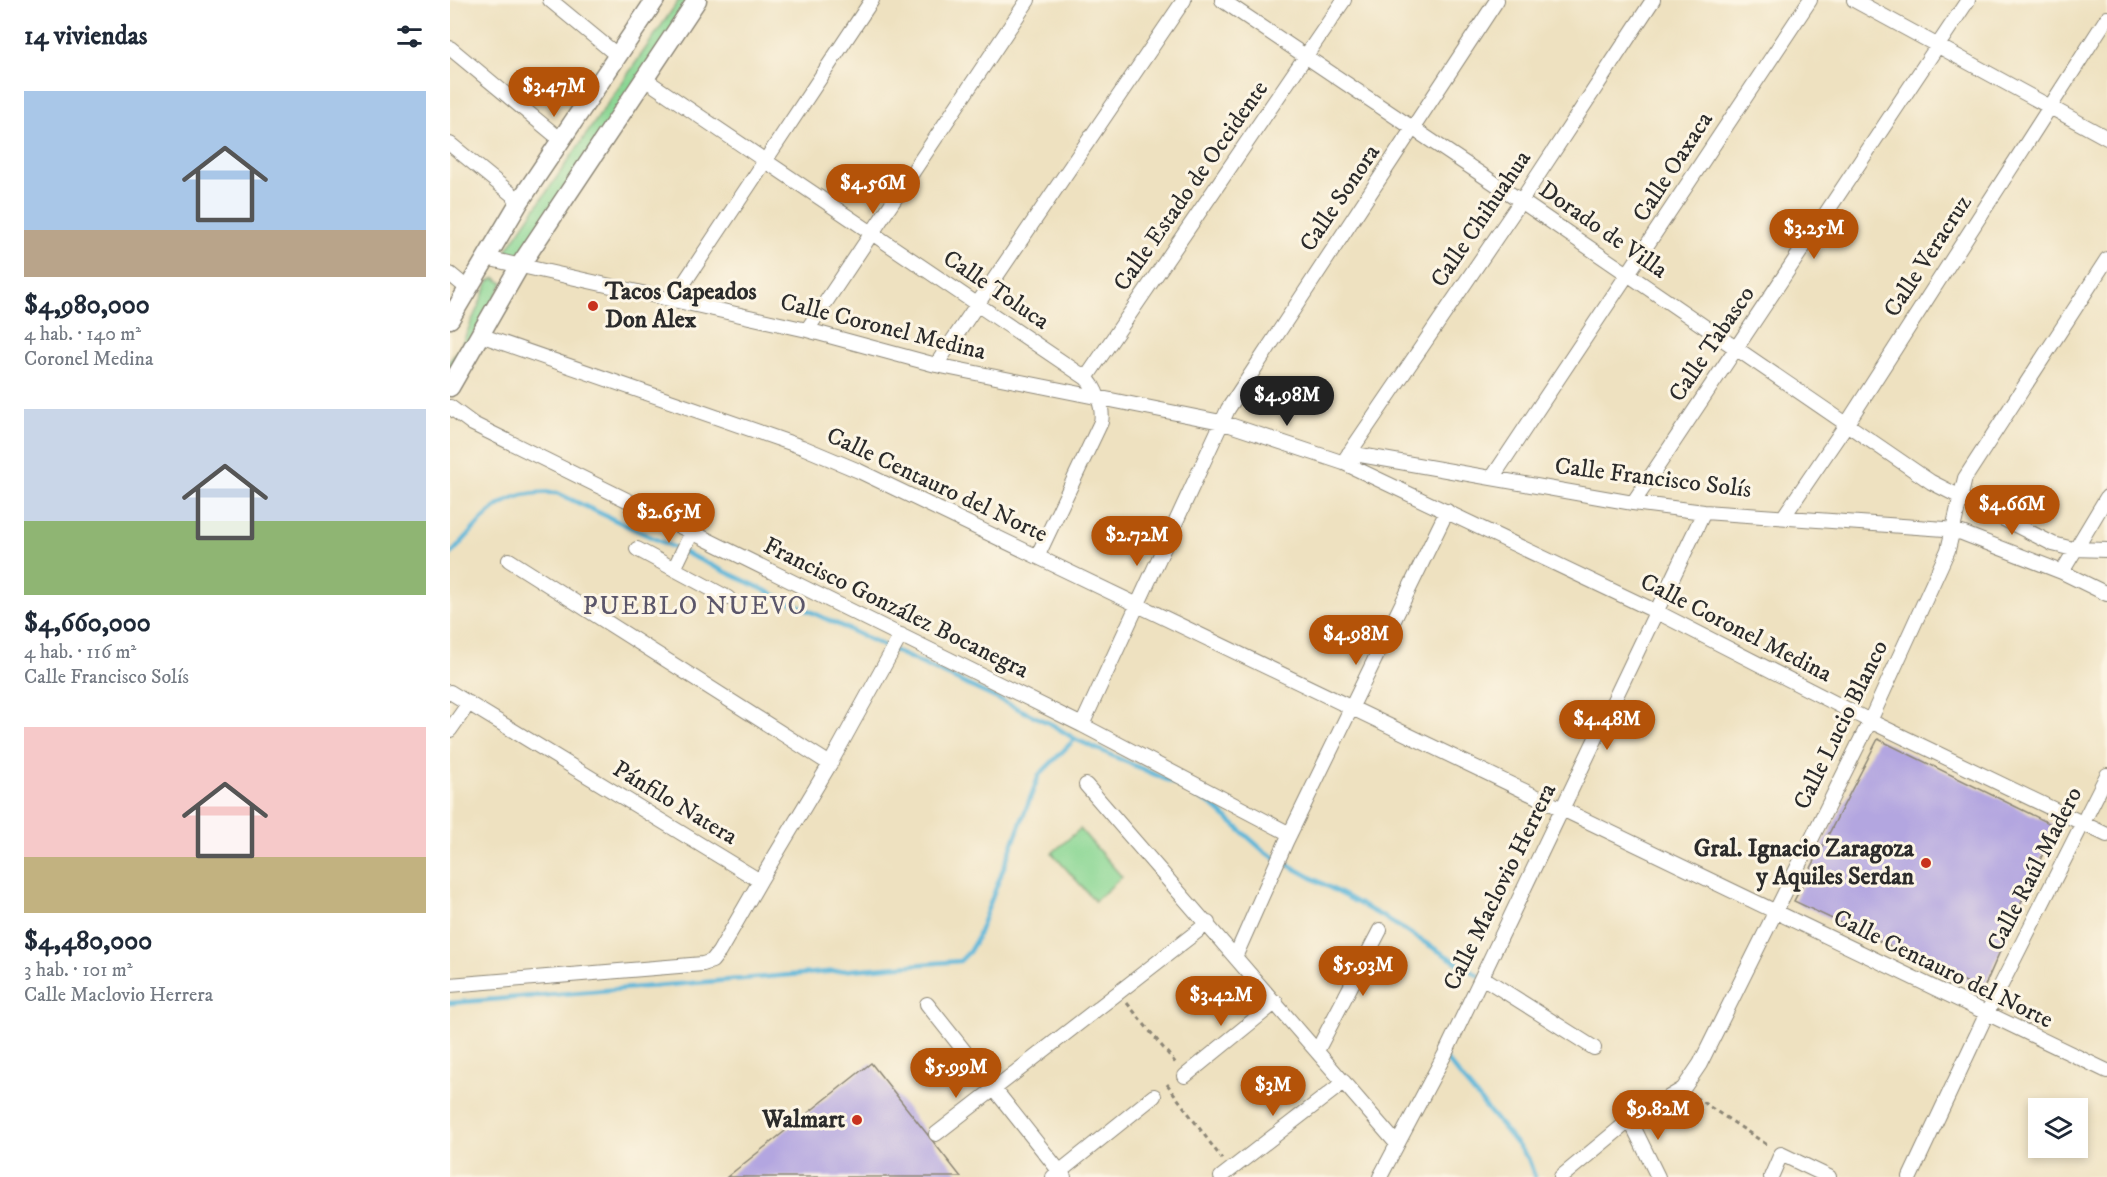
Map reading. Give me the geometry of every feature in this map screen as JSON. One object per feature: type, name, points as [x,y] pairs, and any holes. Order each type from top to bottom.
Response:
[{"type":"street","points":[[550,0],[618,56]]},
{"type":"street","points":[[450,319],[520,201],[655,0]]},
{"type":"street","points":[[450,387],[519,267],[697,0]]},
{"type":"street","points":[[672,301],[873,0]]},
{"type":"street","points":[[807,330],[1028,0]]},
{"type":"street","points":[[936,365],[1184,0]]},
{"type":"street","name":"Dorado de Villa","points":[[1222,0],[1521,201],[1846,425],[1931,482],[1959,497]]},
{"type":"street","name":"Calle Estado de Occidente","points":[[1086,378],[1344,0]]},
{"type":"street","name":"Calle Sonora","points":[[1082,725],[1221,422],[1497,0]]},
{"type":"street","name":"Calle Chihuahua","points":[[1346,458],[1521,201],[1653,0]]},
{"type":"street","name":"Calle Oaxaca","points":[[1492,478],[1810,0]]},
{"type":"street","points":[[1854,0],[2107,138]]},
{"type":"street","name":"Calle Tabasco","points":[[1633,503],[1968,0]]},
{"type":"street","name":"Calle Veracruz","points":[[1784,516],[1846,425],[2107,18]]},
{"type":"street","points":[[450,48],[561,140]]},
{"type":"street","name":"Calle Toluca","points":[[643,78],[763,162],[1086,378]]},
{"type":"street","points":[[450,144],[520,201]]},
{"type":"street","name":"Calle Coronel Medina","points":[[486,258],[807,330],[936,365],[1221,422],[1346,458],[1870,721],[2107,835]]},
{"type":"street","name":"Calle Lucio Blanco","points":[[1562,1177],[1630,1120],[1683,1089],[1700,1064],[1870,721],[1948,550],[1959,497],[1973,463],[2107,259]]},
{"type":"street","points":[[450,274],[468,288]]},
{"type":"street","name":"Calle Centauro del Norte","points":[[480,335],[802,447],[912,495],[1986,1015],[2107,1071]]},
{"type":"street","points":[[1038,555],[1101,422],[1102,411],[1086,378]]},
{"type":"street","name":"Francisco González Bocanegra","points":[[450,407],[473,424],[692,532],[898,641],[1082,725],[1288,838]]},
{"type":"street","name":"Calle Francisco Solís","points":[[1346,458],[1492,478],[1633,503],[1704,512],[1784,516],[1953,531],[2062,572],[2107,594]]},
{"type":"street","points":[[1959,497],[2053,544],[2073,549],[2107,550]]},
{"type":"street","points":[[2062,572],[2073,549],[2107,497]]},
{"type":"street","points":[[1236,955],[1288,838],[1353,709],[1447,510]]},
{"type":"street","name":"Calle Maclovio Herrera","points":[[1397,1143],[1445,1054],[1704,512]]},
{"type":"street","points":[[674,569],[692,532]]},
{"type":"street","points":[[637,549],[728,598]]},
{"type":"street","points":[[509,560],[830,764]]},
{"type":"street","points":[[450,985],[703,964],[712,961],[830,764],[898,641]]},
{"type":"street","name":"Pánfilo Natera","points":[[450,692],[760,881]]},
{"type":"street","points":[[450,730],[469,704]]},
{"type":"street","name":"Calle Raúl Madero","points":[[1910,1177],[1986,1015],[2107,775]]},
{"type":"street","points":[[1086,785],[1397,1143],[1380,1177]]},
{"type":"street","points":[[936,1134],[1208,923]]},
{"type":"street","points":[[1317,1051],[1380,930]]},
{"type":"street","points":[[1482,977],[1594,1048]]},
{"type":"street","points":[[1185,1076],[1276,1002]]},
{"type":"street","points":[[927,1004],[1058,1175],[1154,1096]]},
{"type":"street","points":[[1226,1174],[1344,1082]]},
{"type":"street","points":[[1630,1120],[1658,1177]]},
{"type":"street","points":[[1771,1177],[1781,1154],[1829,1177]]},
{"type":"path","points":[[1119,993],[1185,1076],[1167,1084],[1154,1096]]},
{"type":"path","points":[[1167,1084],[1226,1174]]},
{"type":"path","points":[[1683,1089],[1781,1154]]},
{"type":"green space","points":[[679,0],[693,0],[517,257],[506,256],[508,248]]},
{"type":"green space","points":[[495,278],[503,283],[450,376],[450,361],[461,346],[489,281]]},
{"type":"green space","points":[[1080,829],[1122,877],[1095,901],[1052,853]]},
{"type":"building","name":"Gral. Ignacio Zaragoza y Aquiles Serdan","points":[[1878,739],[2055,826],[1983,990],[1794,901]]},
{"type":"building","name":"Walmart","points":[[871,1063],[961,1177],[727,1177]]},
{"type":"waterway","points":[[450,555],[484,518],[507,501],[521,495],[557,493],[1051,724],[1075,739]]},
{"type":"waterway","points":[[450,1003],[960,961],[976,940],[1039,775],[1075,739],[1178,785],[1213,806],[1265,852],[1385,918],[1479,976]]},
{"type":"waterway","points":[[1445,1058],[1528,1158],[1535,1177]]},
{"type":"place","name":"Tacos Capeados Don Alex","points":[[593,306]]},
{"type":"place","name":"Gral. Ignacio Zaragoza y Aquiles Serdan","points":[[1926,863]]},
{"type":"place","name":"Walmart","points":[[857,1120]]},
{"type":"district","name":"PUEBLO NUEVO","points":[[695,606]]}]
